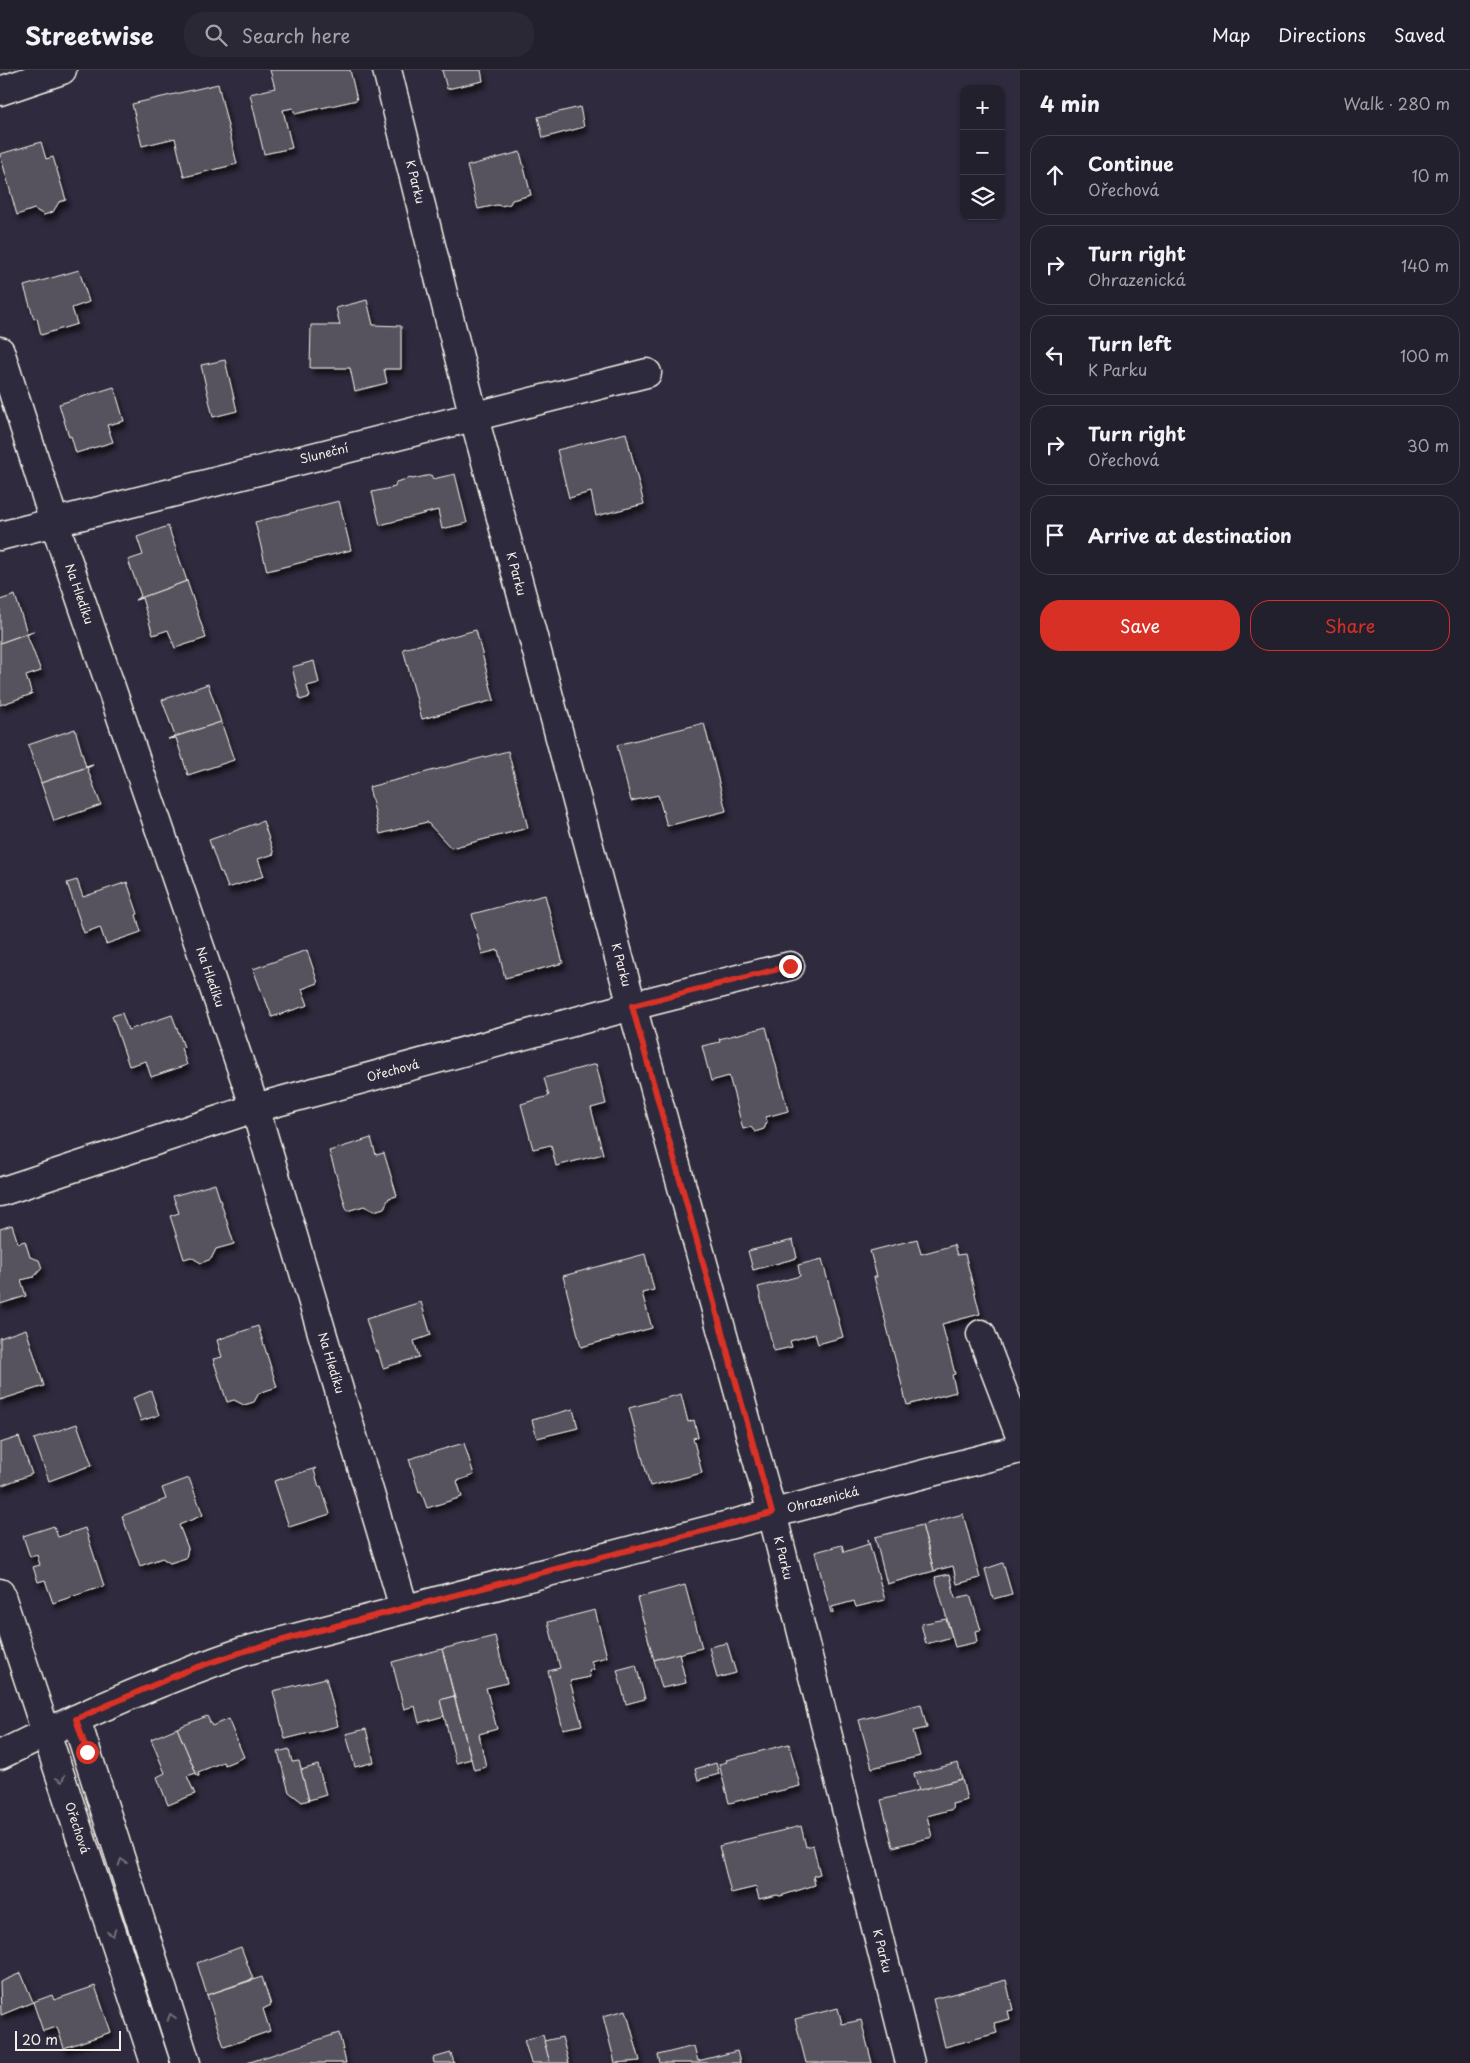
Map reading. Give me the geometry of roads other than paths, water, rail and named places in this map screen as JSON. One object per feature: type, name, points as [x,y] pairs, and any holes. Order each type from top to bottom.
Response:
[{"type":"street","points":[[0,91],[62,70]]},
{"type":"street","name":"K Parku","points":[[387,70],[474,417],[632,1006],[772,1513],[910,2063]]},
{"type":"street","name":"Na Hledíku","points":[[0,351],[54,521],[255,1108],[404,1608]]},
{"type":"street","name":"Sluneční","points":[[0,536],[647,373]]},
{"type":"street","name":"Ořechová","points":[[0,1192],[255,1108],[632,1006],[790,966]]},
{"type":"street","points":[[981,1334],[1020,1436]]},
{"type":"street","name":"Ohrazenická","points":[[0,1756],[45,1733],[186,1671],[245,1651],[404,1608],[1020,1449]]},
{"type":"street","name":"Ořechová","points":[[0,1593],[154,2063]]},
{"type":"street","points":[[76,1719],[186,2063]]}]
